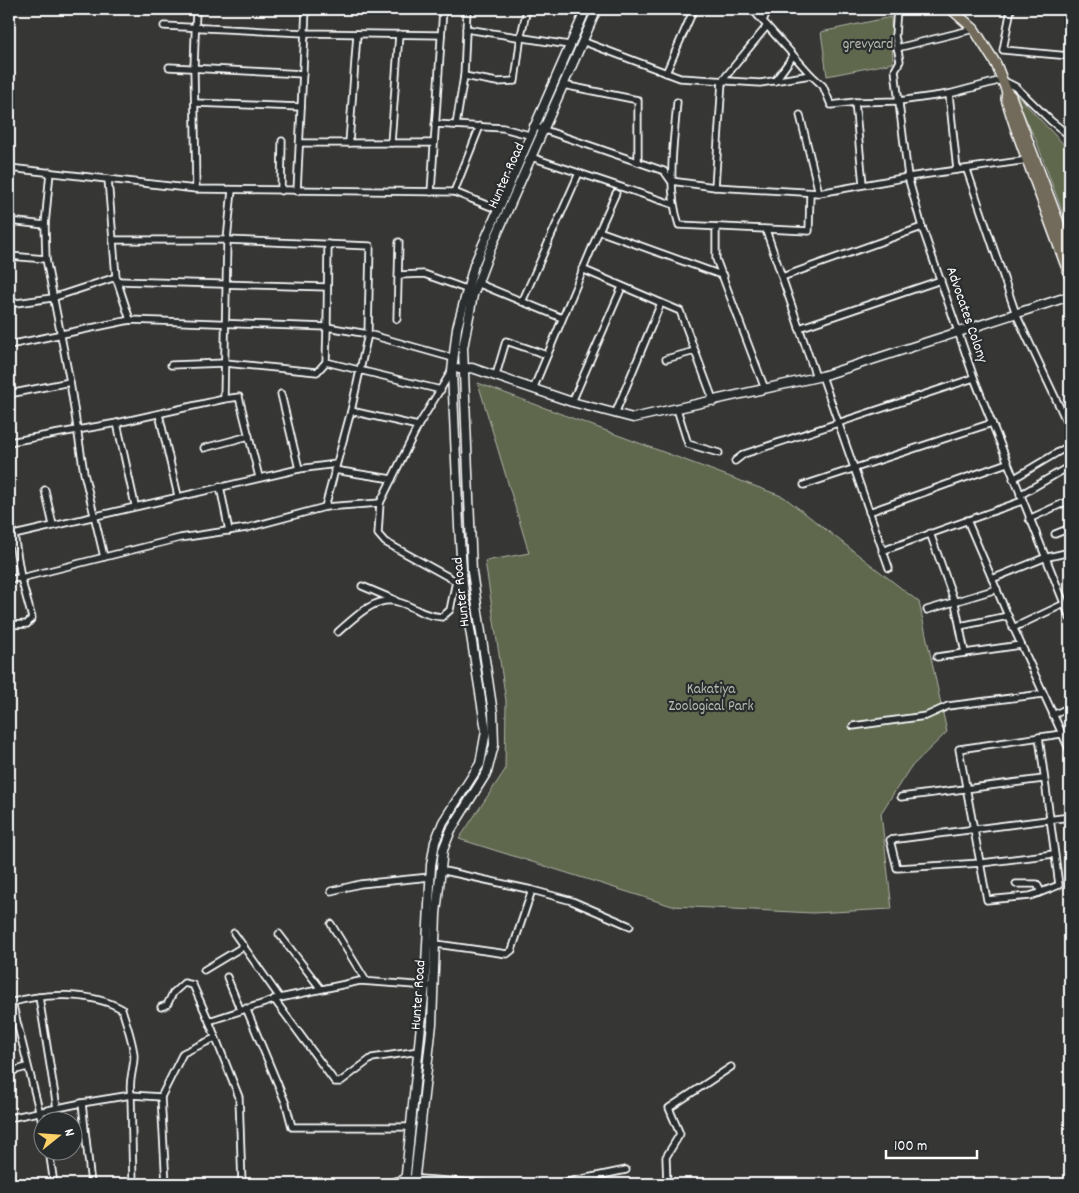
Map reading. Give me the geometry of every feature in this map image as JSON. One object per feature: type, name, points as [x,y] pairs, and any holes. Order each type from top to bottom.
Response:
[{"type":"main road","name":"Hunter Road","points":[[405,1181],[419,1051],[436,944],[436,914],[440,870],[447,839],[487,772],[494,746],[493,714],[472,572],[462,368],[468,320],[477,283],[529,134],[586,9]]},
{"type":"main road","name":"Hunter Road","points":[[414,1181],[432,1024],[429,986],[430,877],[438,832],[476,772],[484,753],[486,731],[470,629],[460,583],[453,358],[466,289],[503,207],[531,157],[597,9]]},
{"type":"main road","points":[[951,9],[974,29],[996,64],[1007,92],[1012,96],[1070,252]]},
{"type":"main road","points":[[962,9],[964,20]]},
{"type":"main road","points":[[1007,92],[1006,99],[1070,277]]},
{"type":"main road","points":[[452,370],[472,368],[534,387],[572,402],[633,418],[714,402],[819,376],[1070,296]]},
{"type":"main road","points":[[470,629],[479,626]]},
{"type":"street","points":[[196,9],[194,28],[196,189]]},
{"type":"street","points":[[297,191],[306,9]]},
{"type":"street","points":[[431,192],[443,9]]},
{"type":"street","points":[[456,125],[464,76],[467,9]]},
{"type":"street","points":[[464,76],[497,82],[515,81],[520,38],[527,9]]},
{"type":"street","points":[[666,73],[694,9]]},
{"type":"street","points":[[752,9],[793,56],[824,86],[831,105],[855,102],[899,101],[950,94],[1002,80],[1016,87],[1051,121],[1070,136]]},
{"type":"street","points":[[715,187],[722,81],[765,24],[768,9]]},
{"type":"street","name":"Advocates Colony","points":[[897,9],[895,36],[900,61],[895,70],[908,176],[922,228],[960,332],[974,378],[1044,558],[1067,607],[1070,618]]},
{"type":"street","points":[[1011,9],[1003,50],[1070,56]]},
{"type":"street","points":[[164,26],[305,33],[441,35]]},
{"type":"street","points":[[466,29],[569,45]]},
{"type":"street","points":[[897,48],[974,29]]},
{"type":"street","points":[[349,143],[356,34]]},
{"type":"street","points":[[391,143],[399,34]]},
{"type":"street","points":[[582,41],[680,78],[760,83],[811,75]]},
{"type":"street","points":[[775,81],[793,56]]},
{"type":"street","points":[[169,67],[303,74]]},
{"type":"street","points":[[563,85],[638,100],[638,162]]},
{"type":"street","points":[[950,94],[957,170]]},
{"type":"street","points":[[678,102],[671,181],[672,204],[679,225],[809,231],[810,193]]},
{"type":"street","points":[[855,102],[863,184]]},
{"type":"street","points":[[195,103],[301,107]]},
{"type":"street","points":[[800,115],[819,193]]},
{"type":"street","points":[[435,124],[503,128],[529,134]]},
{"type":"street","points":[[454,192],[480,126]]},
{"type":"street","points":[[533,126],[664,171],[671,181],[715,187],[819,193],[908,176],[967,170],[1028,160]]},
{"type":"street","points":[[281,190],[282,141]]},
{"type":"street","points":[[300,143],[434,143]]},
{"type":"street","points":[[531,157],[672,204]]},
{"type":"street","points":[[9,168],[196,189],[454,192],[503,207]]},
{"type":"street","points":[[967,170],[1016,314],[1070,428]]},
{"type":"street","points":[[50,172],[45,225],[46,259],[52,298],[70,382],[77,431],[104,557]]},
{"type":"street","points":[[522,302],[579,173]]},
{"type":"street","points":[[108,179],[117,279],[130,320]]},
{"type":"street","points":[[224,399],[227,240],[232,190]]},
{"type":"street","points":[[534,387],[582,269],[616,193]]},
{"type":"street","points":[[9,221],[45,225]]},
{"type":"street","points":[[716,227],[716,259],[765,389]]},
{"type":"street","points":[[782,277],[922,228]]},
{"type":"street","points":[[766,230],[799,328],[838,422],[888,568]]},
{"type":"street","points":[[599,231],[724,276]]},
{"type":"street","points":[[113,240],[227,240],[370,246],[368,334],[351,411],[325,508]]},
{"type":"street","points":[[397,319],[399,242]]},
{"type":"street","points":[[171,365],[225,363],[318,372],[326,362],[328,244]]},
{"type":"street","points":[[9,256],[46,259]]},
{"type":"street","points":[[582,269],[680,311],[714,402]]},
{"type":"street","points":[[399,274],[424,274],[466,289]]},
{"type":"street","points":[[9,304],[52,298],[117,279],[327,287]]},
{"type":"street","points":[[799,328],[941,280]]},
{"type":"street","points":[[477,283],[562,318]]},
{"type":"street","points":[[572,402],[622,286]]},
{"type":"street","points":[[615,414],[661,303]]},
{"type":"street","points":[[9,345],[61,336],[130,320],[327,327],[368,334],[453,358]]},
{"type":"street","points":[[496,375],[506,341],[547,355]]},
{"type":"street","points":[[666,359],[695,351]]},
{"type":"street","points":[[326,362],[441,390]]},
{"type":"street","points":[[362,586],[426,615],[442,617],[450,610],[460,583],[385,542],[378,534],[380,503],[418,426],[452,370]]},
{"type":"street","points":[[735,461],[744,454],[974,378]]},
{"type":"street","points":[[9,394],[70,382]]},
{"type":"street","points":[[281,394],[299,469]]},
{"type":"street","points":[[9,442],[77,431],[239,397],[259,478]]},
{"type":"street","points":[[677,409],[688,444],[719,453]]},
{"type":"street","points":[[351,411],[418,426]]},
{"type":"street","points":[[158,414],[178,496]]},
{"type":"street","points":[[117,423],[135,506]]},
{"type":"street","points":[[804,485],[992,423]]},
{"type":"street","points":[[204,448],[249,436]]},
{"type":"street","points":[[1013,479],[1070,445]]},
{"type":"street","points":[[869,512],[1008,463]]},
{"type":"street","points":[[882,551],[1021,498],[1070,466]]},
{"type":"street","points":[[11,531],[53,525],[299,469],[335,467],[392,479]]},
{"type":"street","points":[[220,486],[229,531]]},
{"type":"street","points":[[45,490],[53,525]]},
{"type":"street","points":[[1029,519],[1070,500]]},
{"type":"street","points":[[9,579],[21,578],[180,538],[229,531],[325,508],[380,503]]},
{"type":"street","points":[[9,517],[21,578],[32,618],[27,624],[9,625]]},
{"type":"street","points":[[967,520],[1013,628],[1070,751]]},
{"type":"street","points":[[1055,534],[1070,528]]},
{"type":"street","points":[[930,534],[955,603],[965,653]]},
{"type":"street","points":[[992,579],[1044,558],[1070,552]]},
{"type":"street","points":[[927,610],[997,589]]},
{"type":"street","points":[[338,632],[362,611],[380,602],[397,601]]},
{"type":"street","points":[[1013,628],[1067,607]]},
{"type":"street","points":[[960,626],[1008,616]]},
{"type":"street","points":[[937,657],[1021,645]]},
{"type":"street","points":[[853,726],[926,716],[948,706],[1043,694]]},
{"type":"street","points":[[1053,715],[1070,707]]},
{"type":"street","points":[[1039,737],[1043,779],[1059,885],[1039,893],[988,901],[959,749],[1039,737],[1061,734]]},
{"type":"street","points":[[901,797],[1043,779]]},
{"type":"street","points":[[1054,854],[982,863],[897,868],[890,840],[1070,817]]},
{"type":"street","points":[[440,870],[532,890],[572,901],[630,926]]},
{"type":"street","points":[[331,891],[360,884],[430,877]]},
{"type":"street","points":[[1016,884],[1037,884],[1040,886],[1039,893]]},
{"type":"street","points":[[436,944],[507,954],[512,950],[532,890]]},
{"type":"street","points":[[331,924],[366,981]]},
{"type":"street","points":[[234,932],[277,999],[336,1082],[345,1079],[372,1058],[419,1051]]},
{"type":"street","points":[[279,934],[321,989]]},
{"type":"street","points":[[204,970],[244,946]]},
{"type":"street","points":[[227,977],[286,1104],[292,1127],[411,1127]]},
{"type":"street","points":[[209,1021],[243,1008],[277,999],[366,981],[429,986]]},
{"type":"street","points":[[161,1008],[167,1005],[173,993],[181,984],[187,982],[193,985],[239,1097],[242,1184]]},
{"type":"street","points":[[39,997],[57,1108]]},
{"type":"street","points":[[40,1110],[10,1003],[39,997],[92,998],[111,1002],[122,1009],[134,1053],[133,1071],[128,1082],[131,1095],[134,1184]]},
{"type":"street","points":[[166,1184],[161,1097],[183,1052],[215,1038]]},
{"type":"street","points":[[9,1072],[27,1067]]},
{"type":"street","points":[[667,1184],[666,1157],[680,1134],[668,1108],[731,1067]]},
{"type":"street","points":[[46,1110],[131,1095],[161,1097]]},
{"type":"street","points":[[82,1103],[91,1184]]},
{"type":"street","points":[[9,1118],[32,1113]]},
{"type":"street","points":[[50,1160],[54,1184]]},
{"type":"street","points":[[558,1184],[626,1170]]},
{"type":"street","points":[[384,1184],[414,1181],[491,1184]]},
{"type":"green space","name":"grevyard","points":[[891,17],[893,63],[827,76],[821,32]]},
{"type":"green space","points":[[1015,93],[1070,151],[1070,233],[1036,140],[1013,94]]},
{"type":"green space","name":"Kakatiya Zoological Park","points":[[478,383],[784,497],[919,602],[947,732],[910,768],[881,813],[892,909],[813,913],[672,906],[459,839],[505,770],[506,701],[485,561],[529,553]]}]
